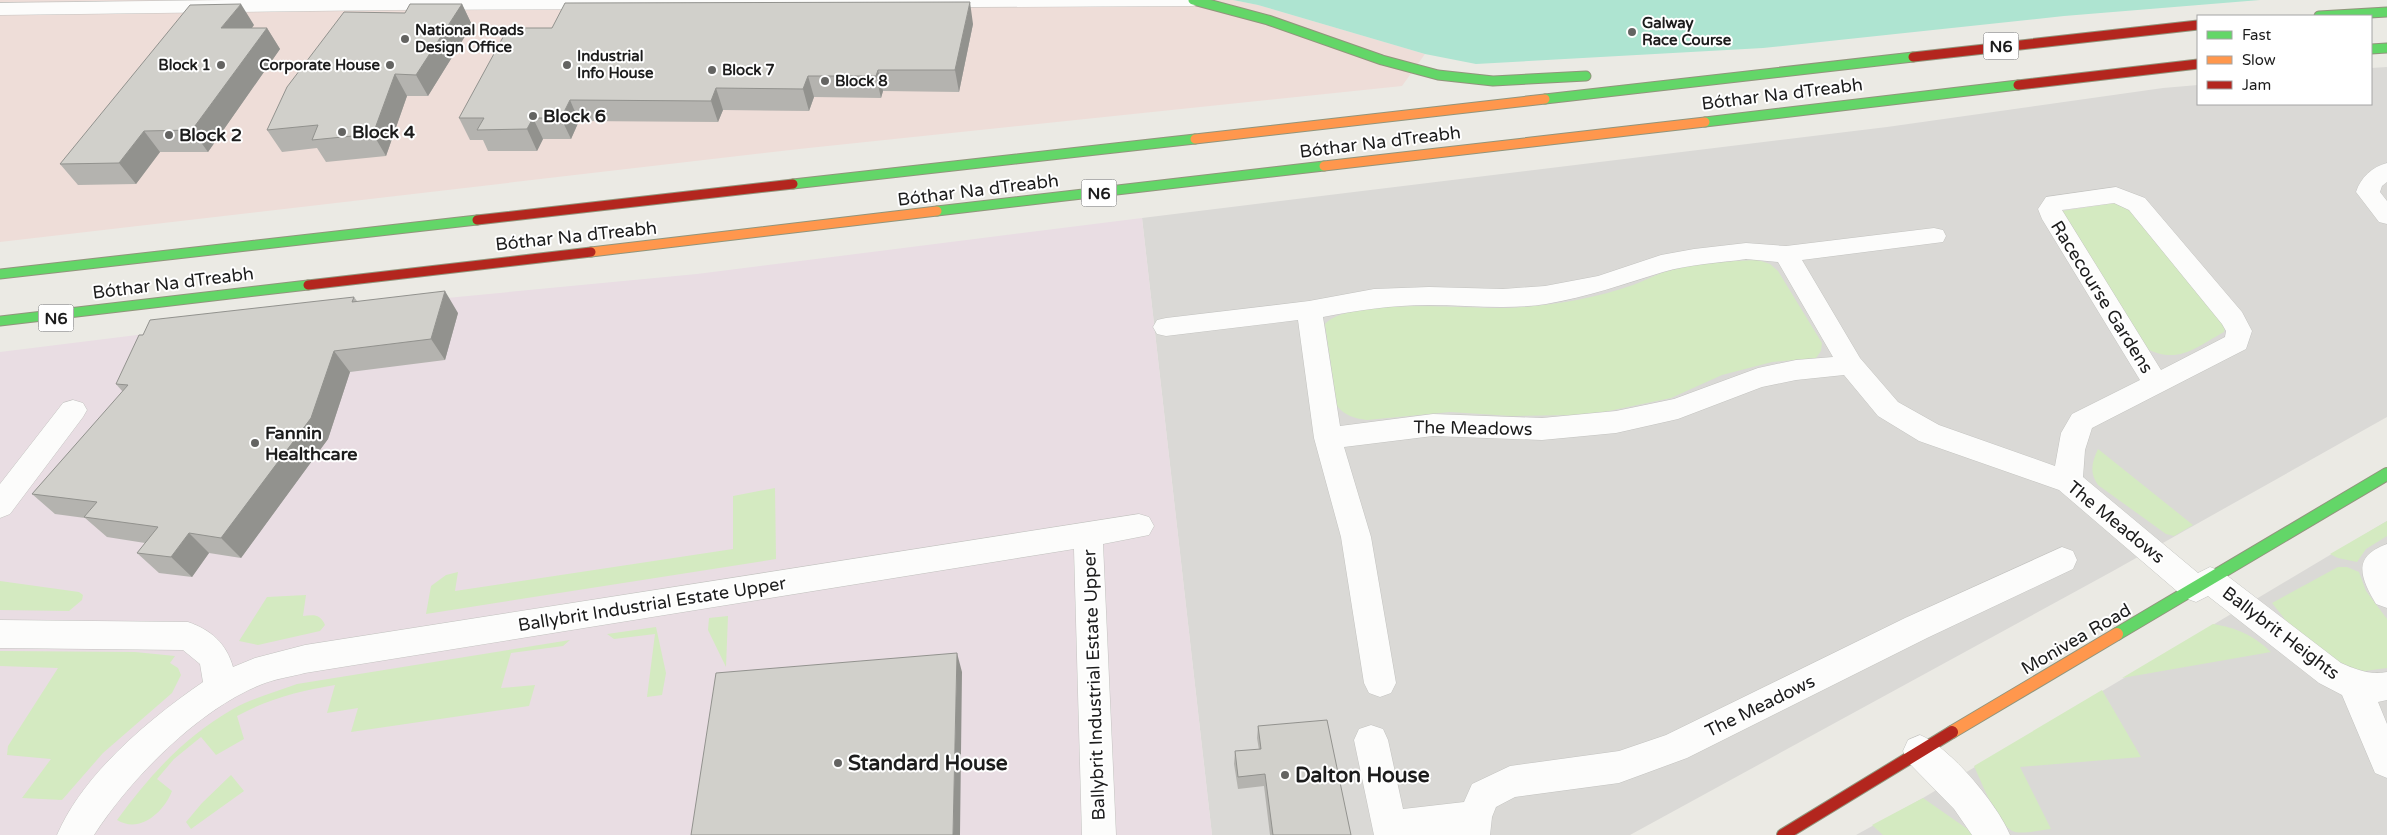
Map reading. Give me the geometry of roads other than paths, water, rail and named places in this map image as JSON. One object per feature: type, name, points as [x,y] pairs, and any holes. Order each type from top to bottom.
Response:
[{"type":"main road","points":[[1193,0],[1239,10],[1390,62],[1438,75],[1472,80],[1514,81],[1599,75]]},
{"type":"main road","points":[[2336,15],[2387,12]]},
{"type":"main road","name":"Bóthar Na dTreabh","points":[[0,274],[2197,25]]},
{"type":"main road","points":[[2372,49],[2387,48]]},
{"type":"main road","name":"Bóthar Na dTreabh","points":[[0,321],[2197,64]]},
{"type":"main road","points":[[1735,66],[1804,69]]},
{"type":"main road","name":"N6","points":[[0,328],[112,308]]},
{"type":"main road","name":"Monivea Road","points":[[1783,835],[1920,751],[2387,474]]},
{"type":"street","points":[[0,9],[388,4],[1193,0]]},
{"type":"street","points":[[2387,170],[2371,183],[2368,192],[2387,216]]},
{"type":"street","name":"Racecourse Gardens","points":[[2069,482],[2070,464],[2077,426],[2091,415],[2155,383],[2237,342],[2240,336],[2237,325],[2137,204],[2116,195],[2054,203],[2050,208],[2054,219],[2155,383]]},
{"type":"street","points":[[1166,327],[1309,310],[1374,298],[1429,296],[1497,298],[1545,295],[1601,284],[1661,264],[1694,257],[1746,252],[1786,254],[1934,236]]},
{"type":"street","name":"The Meadows","points":[[1786,254],[1851,365],[1881,402],[1914,426],[1948,440],[2069,482],[2203,584]]},
{"type":"street","points":[[1309,310],[1328,438],[1356,537],[1380,683]]},
{"type":"street","name":"The Meadows","points":[[1328,438],[1433,425],[1542,429],[1616,422],[1678,409],[1758,378],[1796,370],[1851,365]]},
{"type":"street","points":[[0,506],[73,410]]},
{"type":"street","name":"Ballybrit Industrial Estate Upper","points":[[74,835],[104,792],[142,750],[183,713],[220,689],[256,672],[305,660],[1139,526]]},
{"type":"street","name":"Ballybrit Industrial Estate Upper","points":[[1088,534],[1099,835]]},
{"type":"street","points":[[2387,558],[2376,567],[2379,582],[2387,595]]},
{"type":"street","name":"The Meadows","points":[[1474,826],[1484,796],[1510,782],[1619,766],[1675,747],[1916,628],[2062,560]]},
{"type":"street","name":"Ballybrit Heights","points":[[2203,584],[2318,664],[2354,685],[2377,688],[2387,686]]},
{"type":"street","points":[[0,634],[188,636],[206,646],[217,661],[220,689]]},
{"type":"street","name":"Ballybrit Heights","points":[[2354,685],[2387,762]]},
{"type":"street","points":[[1371,740],[1390,831],[1474,826]]},
{"type":"street","points":[[1920,751],[1966,797],[1993,835]]},
{"type":"place","name":"Galway Race Course","points":[[1632,32]]},
{"type":"place","name":"National Roads Design Office","points":[[405,39]]},
{"type":"place","name":"Block 1","points":[[221,65]]},
{"type":"place","name":"Corporate House","points":[[390,65]]},
{"type":"place","name":"Industrial Info House","points":[[567,65]]},
{"type":"place","name":"Block 7","points":[[712,70]]},
{"type":"place","name":"Block 8","points":[[825,81]]},
{"type":"place","name":"Block 6","points":[[533,116]]},
{"type":"place","name":"Block 4","points":[[342,132]]},
{"type":"place","name":"Block 2","points":[[169,135]]},
{"type":"place","name":"Fannin Healthcare","points":[[255,443]]},
{"type":"place","name":"Standard House","points":[[838,763]]},
{"type":"place","name":"Dalton House","points":[[1285,775]]}]
